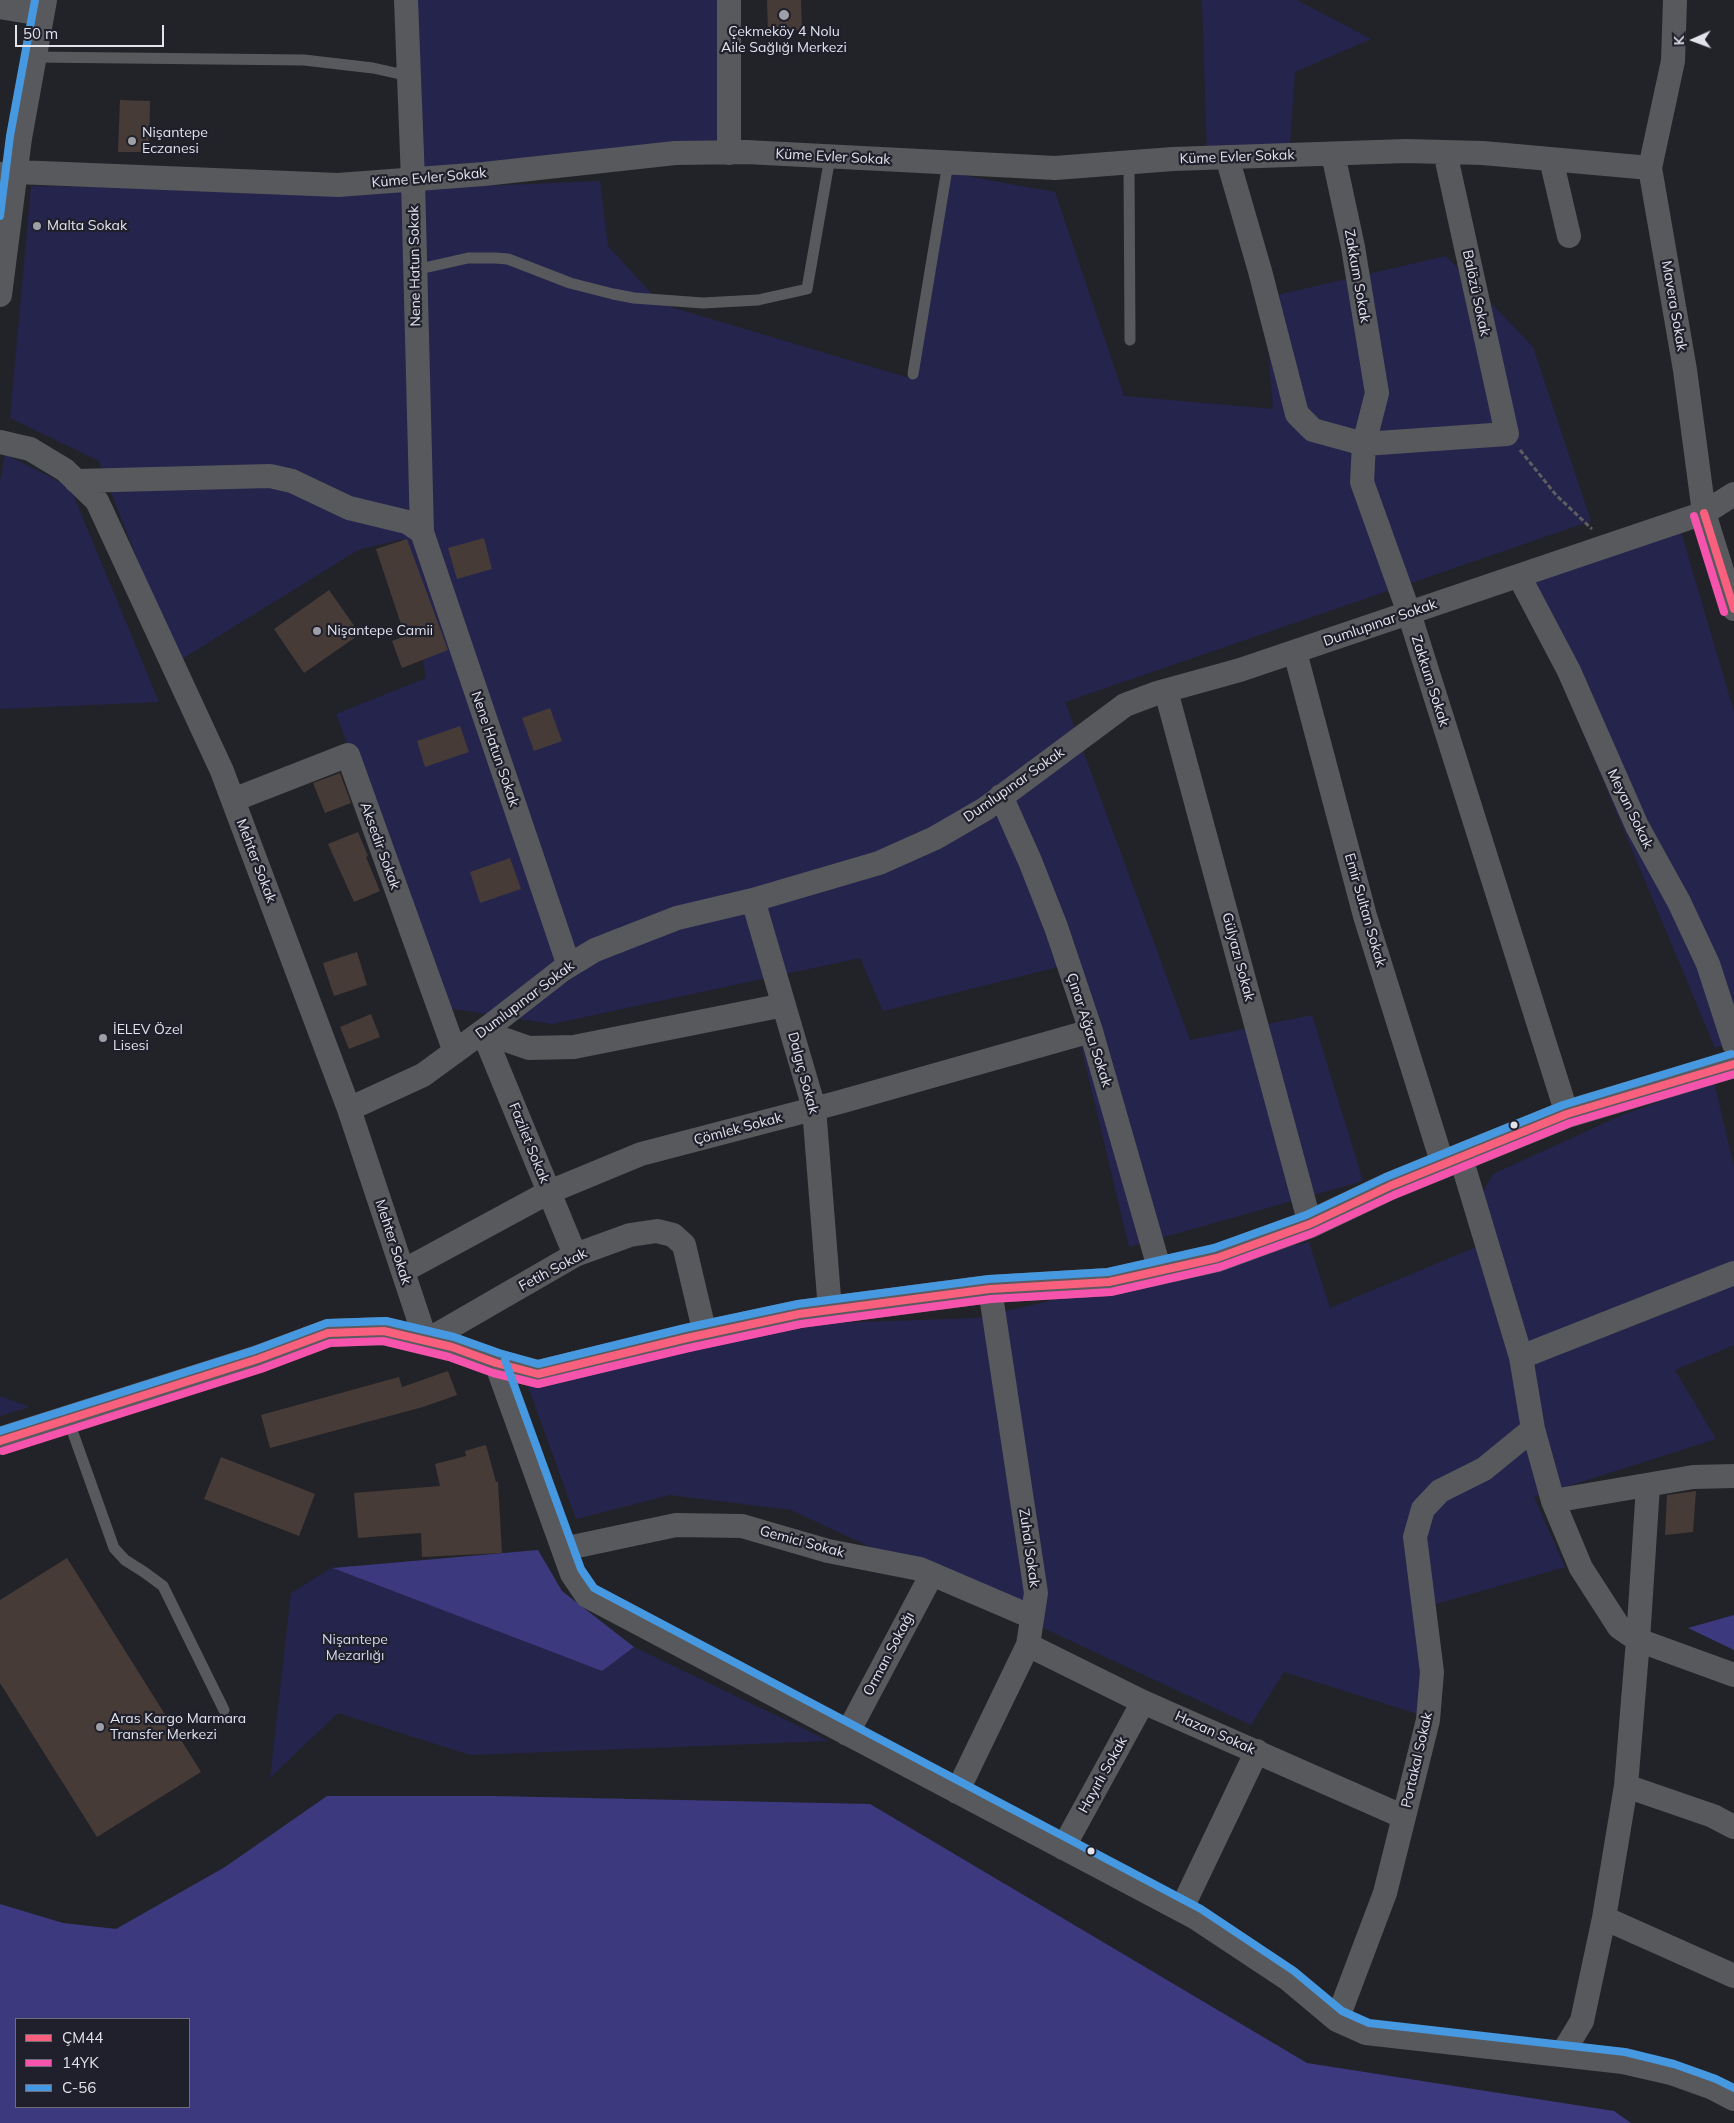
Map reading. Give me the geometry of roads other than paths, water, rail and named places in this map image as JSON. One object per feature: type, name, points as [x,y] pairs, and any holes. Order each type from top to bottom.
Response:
[{"type":"street","name":"Nene Hatun Sokak","points":[[406,0],[413,180],[422,532],[569,966]]},
{"type":"street","points":[[729,0],[729,153]]},
{"type":"street","name":"Mavera Sokak","points":[[1675,0],[1672,61],[1650,168],[1685,370],[1704,513],[1734,609]]},
{"type":"street","points":[[0,7],[44,7],[34,57],[10,136],[0,295]]},
{"type":"street","name":"Küme Evler Sokak","points":[[8,173],[338,185],[484,174],[675,153],[729,153],[1055,168],[1227,157],[1445,152],[1483,153],[1650,168]]},
{"type":"street","name":"Balözü Sokak","points":[[1364,444],[1507,434],[1445,152]]},
{"type":"street","name":"Zakkum Sokak","points":[[1333,154],[1353,247],[1377,394],[1364,444],[1362,482],[1408,613],[1567,1114]]},
{"type":"street","points":[[1227,157],[1260,271],[1297,414],[1312,430],[1364,444]]},
{"type":"street","points":[[1551,159],[1569,236]]},
{"type":"street","name":"Mehter Sokak","points":[[0,442],[30,450],[65,470],[97,502],[222,771],[349,1109],[426,1341]]},
{"type":"street","points":[[76,481],[270,476],[292,481],[349,508],[407,522],[422,532]]},
{"type":"street","name":"Dumlupınar Sokak","points":[[349,1109],[423,1075],[569,966],[595,950],[677,918],[753,900],[879,863],[935,838],[985,809],[1126,705],[1295,652],[1704,513],[1734,494]]},
{"type":"street","name":"Meyan Sokak","points":[[1519,576],[1568,671],[1637,826],[1679,902],[1708,964],[1734,1044]]},
{"type":"street","name":"Emir Sultan Sokak","points":[[1295,652],[1365,916],[1521,1357],[1533,1429],[1553,1501],[1581,1568],[1619,1628],[1638,1640],[1734,1675]]},
{"type":"street","name":"Gülyazı Sokak","points":[[1166,691],[1310,1224]]},
{"type":"street","name":"Aksedir Sokak","points":[[233,800],[348,755],[455,1052]]},
{"type":"street","name":"Çınar Ağacı Sokak","points":[[1001,796],[1030,861],[1056,927],[1091,1031],[1160,1270]]},
{"type":"street","name":"Dalgıç Sokak","points":[[753,900],[814,1108],[830,1310]]},
{"type":"street","points":[[483,1032],[529,1048],[574,1047],[784,1005]]},
{"type":"street","name":"Çömlek Sokak","points":[[403,1271],[549,1192],[641,1154],[1091,1031]]},
{"type":"street","name":"Fazilet Sokak","points":[[483,1032],[575,1255]]},
{"type":"street","points":[[0,1441],[258,1359],[328,1333],[384,1331],[452,1347],[496,1363],[538,1374],[705,1334],[799,1314],[990,1289],[1109,1282],[1217,1258],[1310,1224],[1390,1186],[1567,1114],[1734,1064]]},
{"type":"street","name":"Fetih Sokak","points":[[426,1341],[575,1255],[630,1235],[656,1231],[672,1235],[684,1245],[705,1334]]},
{"type":"street","points":[[1521,1357],[1734,1273]]},
{"type":"street","name":"Zuhal Sokak","points":[[957,1792],[1028,1645],[1036,1593],[990,1289]]},
{"type":"street","points":[[496,1363],[572,1574],[587,1596],[1196,1918],[1288,1979],[1337,2020],[1366,2032],[1623,2062],[1671,2074],[1713,2088],[1734,2099]]},
{"type":"street","name":"Portakal Sokak","points":[[1337,2020],[1385,1893],[1428,1720],[1432,1672],[1415,1537],[1423,1509],[1440,1490],[1484,1469],[1533,1429]]},
{"type":"street","points":[[1553,1501],[1693,1477],[1734,1476]]},
{"type":"street","points":[[1562,2054],[1582,2021],[1604,1918],[1626,1786],[1648,1486]]},
{"type":"street","name":"Gemici Sokak","points":[[563,1550],[676,1526],[742,1526],[828,1551],[920,1569],[1032,1617]]},
{"type":"street","name":"Orman Sokağı","points":[[847,1734],[932,1574]]},
{"type":"street","name":"Hazan Sokak","points":[[1028,1645],[1143,1702],[1404,1817]]},
{"type":"street","name":"Hayırlı Sokak","points":[[1063,1848],[1143,1702]]},
{"type":"street","points":[[1181,1910],[1257,1752]]},
{"type":"street","points":[[1626,1786],[1713,1816],[1734,1827]]},
{"type":"street","points":[[1604,1918],[1734,1976]]},
{"type":"lane","points":[[34,57],[304,60],[373,68],[409,76]]},
{"type":"lane","points":[[415,270],[468,258],[508,259],[570,283],[613,294],[634,298],[704,303],[758,300],[808,289],[830,157]]},
{"type":"lane","points":[[913,374],[948,163]]},
{"type":"lane","points":[[1129,163],[1130,340]]},
{"type":"lane","points":[[68,1419],[114,1548],[125,1560],[163,1586],[224,1710]]},
{"type":"place","name":"Çekmeköy 4 Nolu Aile Sağlığı Merkezi","points":[[784,15]]},
{"type":"place","name":"Nişantepe Eczanesi","points":[[132,141]]},
{"type":"place","name":"Malta Sokak","points":[[37,226]]},
{"type":"place","name":"Nişantepe Camii","points":[[317,631]]},
{"type":"place","name":"İELEV Özel Lisesi","points":[[103,1038]]},
{"type":"place","name":"Aras Kargo Marmara Transfer Merkezi","points":[[100,1727]]},
{"type":"park label","name":"Nişantepe Mezarlığı","points":[[355,1648]]}]
